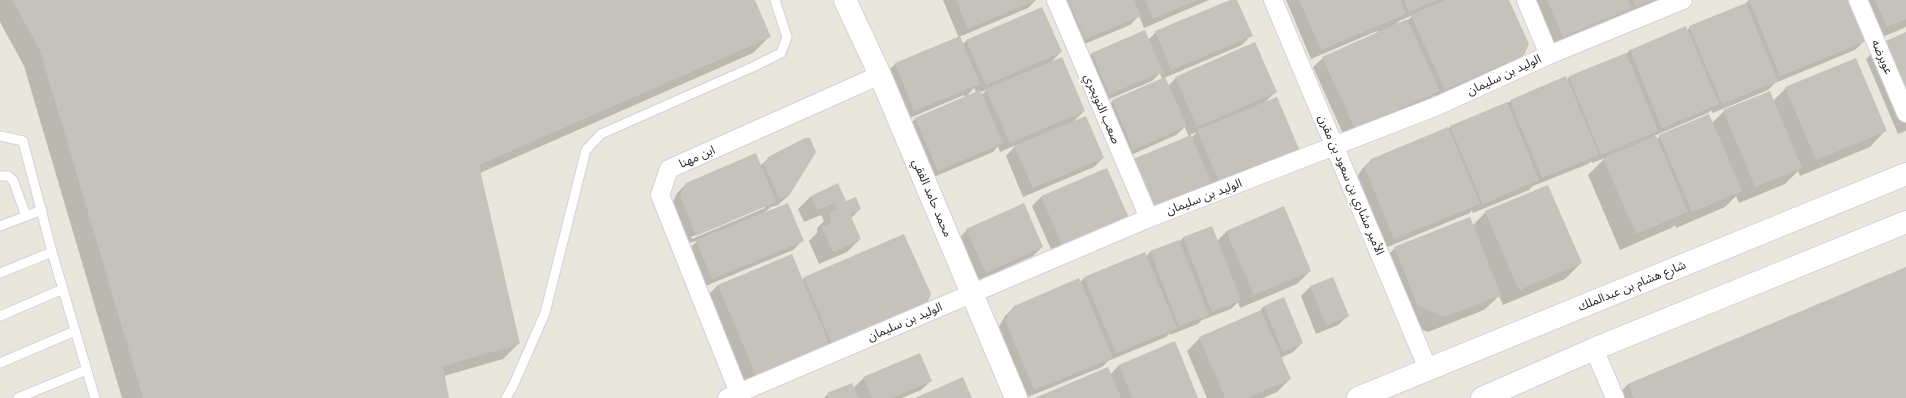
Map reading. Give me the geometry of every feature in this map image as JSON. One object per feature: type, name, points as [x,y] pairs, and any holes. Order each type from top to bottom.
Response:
[{"type":"street","name":"صعب التويجري","points":[[1056,0],[1149,218]]},
{"type":"street","name":"الأمير مشاري بن سعود بن مقرن","points":[[1273,0],[1428,370]]},
{"type":"street","points":[[1526,0],[1549,55]]},
{"type":"street","name":"الوليد بن سليمان","points":[[733,395],[1149,218],[1335,147],[1437,106],[1549,55],[1683,0]]},
{"type":"street","name":"عويرضه","points":[[1858,0],[1906,113]]},
{"type":"street","name":"محمد حامد الفقي","points":[[849,1],[1016,398]]},
{"type":"street","name":"ابن مهنا","points":[[733,395],[660,195],[669,169],[880,75]]},
{"type":"street","name":"شارع هشام بن عبدالملك","points":[[1358,398],[1906,174]]},
{"type":"street","points":[[1482,398],[1594,349],[1906,222]]},
{"type":"street","points":[[1594,349],[1615,398]]},
{"type":"lane","points":[[506,398],[546,313],[586,150],[601,134],[755,66],[781,52],[787,37],[775,0]]},
{"type":"lane","points":[[0,136],[23,141],[52,252],[95,398]]},
{"type":"lane","points":[[0,176],[8,176],[13,180],[26,216]]},
{"type":"lane","points":[[0,226],[42,210]]},
{"type":"lane","points":[[0,273],[52,252]]},
{"type":"lane","points":[[0,316],[63,289]]},
{"type":"lane","points":[[0,363],[75,331]]},
{"type":"lane","points":[[18,398],[86,370]]},
{"type":"building","points":[[12,0],[755,0],[771,37],[479,165],[520,344],[443,366],[449,398],[143,398],[40,50]]},
{"type":"building","points":[[956,0],[1036,0],[968,29]]},
{"type":"building","points":[[1068,0],[1134,0],[1141,16],[1085,39]]},
{"type":"building","points":[[1145,0],[1198,0],[1153,19]]},
{"type":"building","points":[[1230,0],[1237,0],[1253,36],[1171,70],[1155,31]]},
{"type":"building","points":[[1299,0],[1400,0],[1406,14],[1321,50]]},
{"type":"building","points":[[1404,0],[1437,0],[1409,12]]},
{"type":"building","points":[[1446,0],[1509,0],[1529,44],[1524,55],[1445,90],[1411,15]]},
{"type":"building","points":[[1547,0],[1629,0],[1632,8],[1563,37]]},
{"type":"building","points":[[1633,0],[1652,0],[1636,7]]},
{"type":"building","points":[[1749,0],[1849,0],[1866,41],[1780,76]]},
{"type":"building","points":[[1875,0],[1906,0],[1906,19],[1887,27]]},
{"type":"building","points":[[1746,3],[1778,81],[1722,104],[1689,26]]},
{"type":"building","points":[[1042,7],[1062,52],[986,85],[966,40]]},
{"type":"building","points":[[1407,19],[1440,91],[1355,129],[1322,57]]},
{"type":"building","points":[[1686,26],[1719,104],[1662,128],[1630,50]]},
{"type":"building","points":[[1145,30],[1163,72],[1109,94],[1092,53]]},
{"type":"building","points":[[1906,32],[1906,99],[1881,43]]},
{"type":"building","points":[[960,36],[980,84],[914,111],[895,63]]},
{"type":"building","points":[[1255,42],[1277,92],[1197,127],[1175,77]]},
{"type":"building","points":[[1626,53],[1658,131],[1601,155],[1569,76]]},
{"type":"building","points":[[1062,57],[1085,111],[1010,143],[986,89]]},
{"type":"building","points":[[1856,58],[1887,131],[1816,160],[1785,87]]},
{"type":"building","points":[[1566,76],[1599,155],[1542,178],[1510,100]]},
{"type":"building","points":[[1165,77],[1187,126],[1133,150],[1112,100]]},
{"type":"building","points":[[980,90],[1003,143],[938,171],[915,118]]},
{"type":"building","points":[[1770,91],[1802,168],[1755,187],[1723,110]]},
{"type":"building","points":[[1277,97],[1299,149],[1219,182],[1197,130]]},
{"type":"building","points":[[1507,102],[1539,180],[1483,204],[1450,126]]},
{"type":"building","points":[[1709,114],[1742,191],[1692,212],[1659,135]]},
{"type":"building","points":[[1086,116],[1104,158],[1033,188],[1014,146]]},
{"type":"building","points":[[1448,127],[1480,204],[1394,239],[1365,169],[1371,159]]},
{"type":"building","points":[[1191,135],[1211,182],[1151,208],[1131,160]]},
{"type":"building","points":[[1656,136],[1688,212],[1636,234],[1603,158]]},
{"type":"building","points":[[805,138],[810,138],[816,152],[789,196],[779,198],[764,164],[768,157]]},
{"type":"building","points":[[756,153],[776,202],[696,236],[680,197],[686,183]]},
{"type":"building","points":[[1107,168],[1129,218],[1063,247],[1041,196]]},
{"type":"building","points":[[838,183],[846,201],[856,197],[861,209],[850,214],[861,239],[833,252],[822,227],[831,223],[829,214],[837,209],[834,203],[817,210],[811,196]]},
{"type":"building","points":[[1548,185],[1582,263],[1519,290],[1485,211]]},
{"type":"building","points":[[788,203],[804,241],[712,279],[696,240]]},
{"type":"building","points":[[1024,203],[1043,247],[986,273],[966,229]]},
{"type":"building","points":[[1284,206],[1311,271],[1254,295],[1226,231]]},
{"type":"building","points":[[1470,217],[1501,295],[1445,317],[1418,306],[1394,247]]},
{"type":"building","points":[[1212,226],[1241,300],[1212,312],[1183,237]]},
{"type":"building","points":[[904,234],[931,294],[926,306],[833,346],[804,277]]},
{"type":"building","points":[[1179,240],[1209,315],[1179,326],[1150,251]]},
{"type":"building","points":[[1145,252],[1177,328],[1116,353],[1084,277]]},
{"type":"building","points":[[792,254],[830,346],[756,376],[718,285]]},
{"type":"building","points":[[1906,267],[1906,398],[1634,398],[1628,384]]},
{"type":"building","points":[[1333,277],[1349,316],[1326,326],[1310,286]]},
{"type":"building","points":[[1079,278],[1113,358],[1034,390],[1005,320],[1014,306]]},
{"type":"building","points":[[1284,297],[1303,343],[1283,352],[1264,306]]},
{"type":"building","points":[[1261,310],[1291,379],[1247,398],[1225,398],[1199,337]]},
{"type":"building","points":[[1175,341],[1198,398],[1132,398],[1119,365]]},
{"type":"building","points":[[920,353],[932,381],[891,398],[872,398],[863,377]]},
{"type":"building","points":[[1108,367],[1121,398],[1035,398]]},
{"type":"building","points":[[963,377],[972,398],[915,398]]},
{"type":"building","points":[[852,383],[859,398],[829,398],[827,393]]}]
